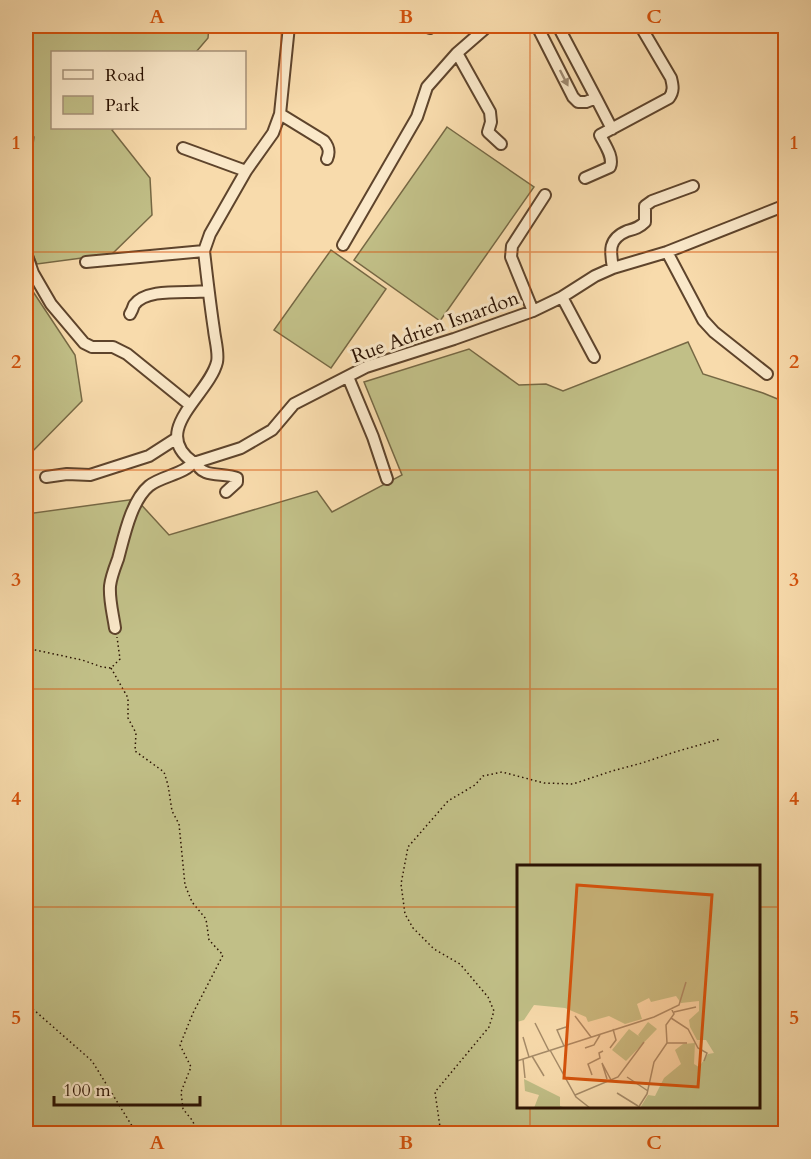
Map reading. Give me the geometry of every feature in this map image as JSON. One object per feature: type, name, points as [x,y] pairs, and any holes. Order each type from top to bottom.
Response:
[{"type":"street","points":[[226,492],[237,482],[237,478],[232,475],[219,476],[201,471],[195,462],[180,450],[177,438],[178,428],[217,362],[204,251],[210,234],[246,171],[273,133],[280,114],[289,26]]},
{"type":"street","points":[[343,245],[417,117],[427,87],[457,53],[487,26]]},
{"type":"street","points":[[537,26],[573,97],[578,102],[596,98]]},
{"type":"street","points":[[558,26],[612,129]]},
{"type":"street","points":[[585,178],[612,164],[600,135],[669,98],[673,93],[671,78],[641,27]]},
{"type":"street","points":[[457,53],[490,112],[488,132],[501,144]]},
{"type":"street","points":[[280,114],[324,141],[328,146],[327,159]]},
{"type":"street","points":[[183,148],[246,171]]},
{"type":"street","points":[[613,268],[610,251],[613,243],[625,232],[640,227],[645,222],[645,206],[652,201],[693,186]]},
{"type":"street","points":[[533,311],[511,256],[512,246],[545,195]]},
{"type":"street","name":"Rue Adrien Isnardon","points":[[116,628],[110,604],[110,585],[135,504],[148,486],[190,467],[195,462],[241,448],[272,430],[294,404],[366,367],[533,311],[613,268],[667,252],[786,205]]},
{"type":"street","points":[[86,262],[204,251]]},
{"type":"street","points":[[667,252],[703,320],[714,332],[767,374]]},
{"type":"street","points":[[26,253],[33,273],[51,304],[84,343],[92,347],[113,347],[127,354],[190,405]]},
{"type":"street","points":[[130,314],[135,304],[151,294],[208,291]]},
{"type":"street","points":[[562,297],[594,357]]},
{"type":"street","points":[[348,377],[373,437],[387,479]]},
{"type":"street","points":[[46,477],[67,474],[90,475],[149,456],[177,438]]},
{"type":"path","points":[[111,668],[120,659],[116,628]]},
{"type":"path","points":[[26,648],[111,668]]},
{"type":"path","points":[[111,668],[128,698],[128,718],[136,733],[135,751],[164,772],[172,811],[179,824],[185,885],[192,902],[206,919],[209,940],[223,955],[193,1013],[180,1045],[190,1067],[181,1092],[183,1109],[199,1134]]},
{"type":"path","points":[[441,1134],[435,1092],[489,1027],[494,1011],[488,997],[460,964],[434,949],[413,928],[405,914],[401,884],[408,847],[448,801],[475,785],[483,776],[502,772],[544,783],[573,784],[720,739]]},
{"type":"path","points":[[26,1003],[92,1061],[137,1134]]},
{"type":"path","points":[[73,1134],[82,1130],[96,1130],[112,1134]]},
{"type":"green space","points":[[26,26],[209,26],[208,38],[197,51],[51,51],[51,129],[113,129],[150,178],[152,215],[112,254],[37,264],[26,239],[26,198],[34,137],[26,133]]},
{"type":"green space","points":[[447,127],[534,187],[440,321],[354,260]]},
{"type":"green space","points":[[331,250],[386,289],[331,368],[274,330]]},
{"type":"green space","points":[[26,281],[75,355],[82,401],[27,457],[27,514],[136,499],[169,535],[317,491],[332,512],[402,475],[364,382],[469,349],[519,385],[546,384],[563,391],[688,342],[703,374],[785,402],[785,1133],[26,1133]]}]
